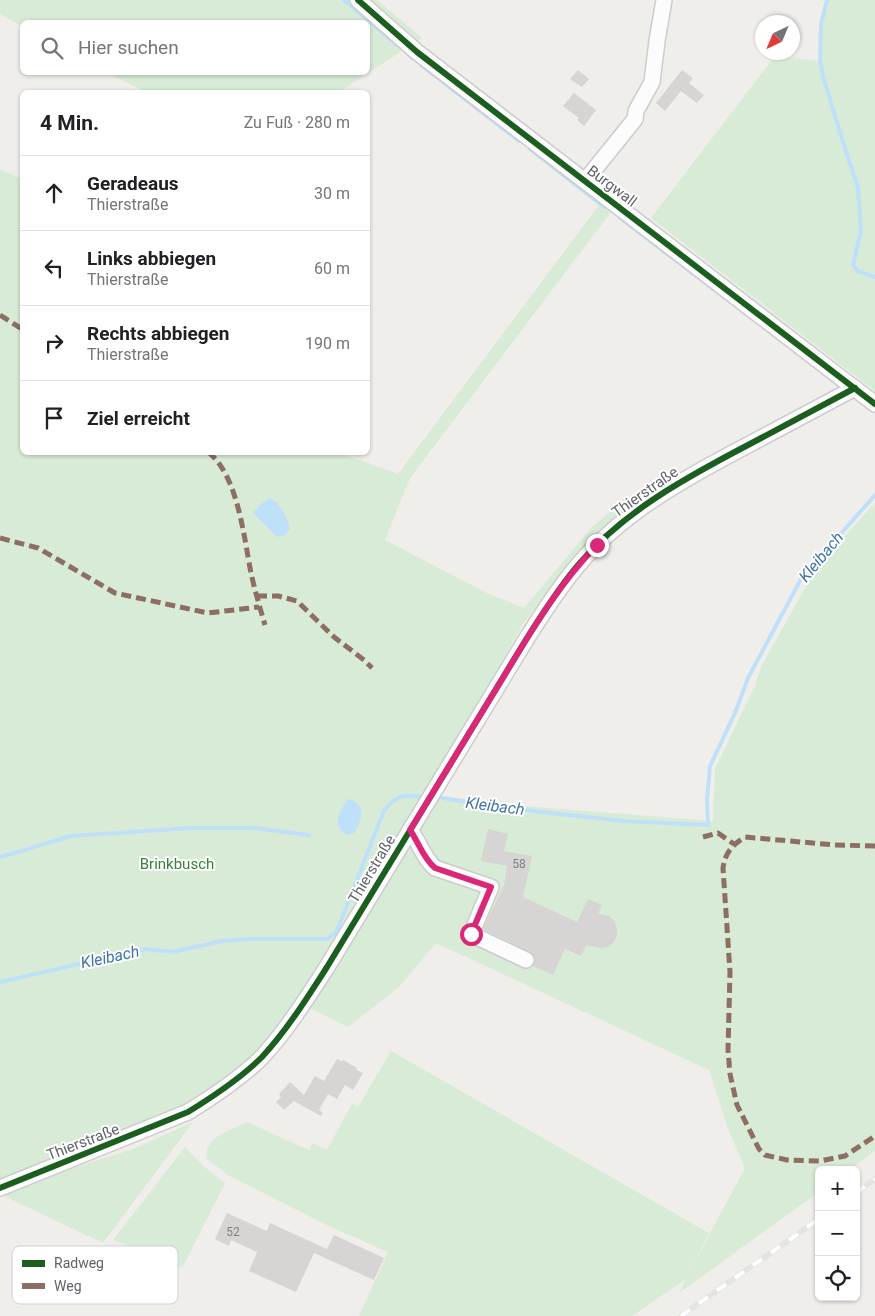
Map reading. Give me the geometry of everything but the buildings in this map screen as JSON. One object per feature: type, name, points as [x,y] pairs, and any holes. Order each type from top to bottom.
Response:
[{"type":"street","name":"Burgwall","points":[[358,0],[417,52],[855,388]]},
{"type":"street","name":"Burgwall","points":[[585,181],[635,119],[636,111],[652,82],[664,0]]},
{"type":"street","points":[[855,388],[872,401]]},
{"type":"street","name":"Thierstraße","points":[[0,1188],[188,1112],[240,1077],[262,1057],[297,1013],[327,967],[558,589],[579,563],[642,507],[675,485],[855,388]]},
{"type":"street","name":"Thierstraße","points":[[410,830],[418,841],[428,863],[435,868],[491,887],[471,934],[526,960]]},
{"type":"green space","points":[[0,0],[377,0],[422,38],[370,72],[370,20],[20,20],[20,25],[0,14]]},
{"type":"green space","points":[[827,0],[875,0],[875,391],[651,218],[772,60],[800,59],[820,61],[821,25]]},
{"type":"green space","points":[[112,75],[365,75],[342,90],[141,90]]},
{"type":"green space","name":"Brinkbusch","points":[[0,169],[20,178],[20,455],[346,455],[398,474],[599,205],[611,212],[410,478],[385,540],[487,593],[524,608],[592,527],[627,497],[630,504],[591,538],[566,567],[523,624],[473,715],[363,896],[276,1034],[212,1094],[0,1185]]},
{"type":"green space","points":[[875,503],[875,1151],[854,1166],[815,1166],[815,1195],[679,1293],[686,1279],[632,1316],[359,1316],[388,1252],[329,1226],[228,1175],[207,1159],[207,1151],[209,1145],[220,1135],[247,1122],[309,1150],[312,1143],[327,1150],[352,1104],[358,1107],[391,1051],[709,1233],[686,1278],[745,1168],[728,1129],[709,1070],[436,943],[398,988],[348,1027],[310,1008],[436,799],[713,821],[715,769],[754,688],[762,665],[816,568]]},
{"type":"green space","points":[[193,1122],[103,1243],[2,1195],[73,1168],[133,1149]]},
{"type":"green space","points":[[185,1147],[202,1165],[225,1183],[182,1268],[178,1266],[178,1246],[128,1246],[113,1240]]},
{"type":"water","points":[[270,498],[280,507],[287,519],[290,528],[285,535],[277,537],[253,513]]},
{"type":"water","points":[[348,799],[358,805],[362,813],[354,833],[347,835],[339,827],[338,818]]},
{"type":"waterway","points":[[344,0],[368,20]]},
{"type":"waterway","points":[[827,0],[821,24],[820,61],[824,80],[858,187],[861,231],[853,265],[858,271],[875,277]]},
{"type":"waterway","points":[[370,22],[397,45]]},
{"type":"waterway","points":[[405,51],[412,58]]},
{"type":"waterway","points":[[421,65],[519,141]]},
{"type":"waterway","points":[[530,149],[604,207]]},
{"type":"waterway","points":[[619,217],[754,320]]},
{"type":"waterway","name":"Kleibach","points":[[435,797],[540,812],[624,821],[708,825],[707,800],[710,766],[735,713],[748,678],[801,579],[875,495]]},
{"type":"waterway","name":"Kleibach","points":[[0,982],[145,949],[172,952],[222,941],[327,939],[336,933],[384,811],[402,796],[426,797]]},
{"type":"waterway","points":[[0,857],[71,836],[191,828],[254,828],[309,835]]},
{"type":"railway","points":[[860,1190],[875,1179]]},
{"type":"railway","points":[[681,1316],[815,1222]]},
{"type":"marked path","points":[[0,315],[20,328]]},
{"type":"marked path","points":[[211,455],[218,462],[233,491],[265,625]]},
{"type":"marked path","points":[[0,538],[38,548],[115,593],[208,613],[259,607]]},
{"type":"marked path","points":[[257,596],[278,596],[297,601],[334,637],[372,668]]},
{"type":"marked path","points":[[703,837],[718,833],[734,844]]},
{"type":"marked path","points":[[875,846],[835,845],[745,837],[730,850],[725,858],[723,868],[730,972],[728,1050],[730,1074],[737,1105],[759,1149],[765,1155],[787,1160],[820,1161],[845,1156],[875,1136]]},
{"type":"cycle path","points":[[358,0],[417,52],[875,404]]},
{"type":"cycle path","points":[[0,1188],[188,1112],[226,1087],[254,1065],[280,1036],[327,967],[527,638],[558,591],[579,564],[597,545],[636,511],[702,470],[855,388]]},
{"type":"route","points":[[471,934],[491,887],[435,868],[428,863],[418,841],[410,830],[558,589],[579,563],[597,545]]}]
